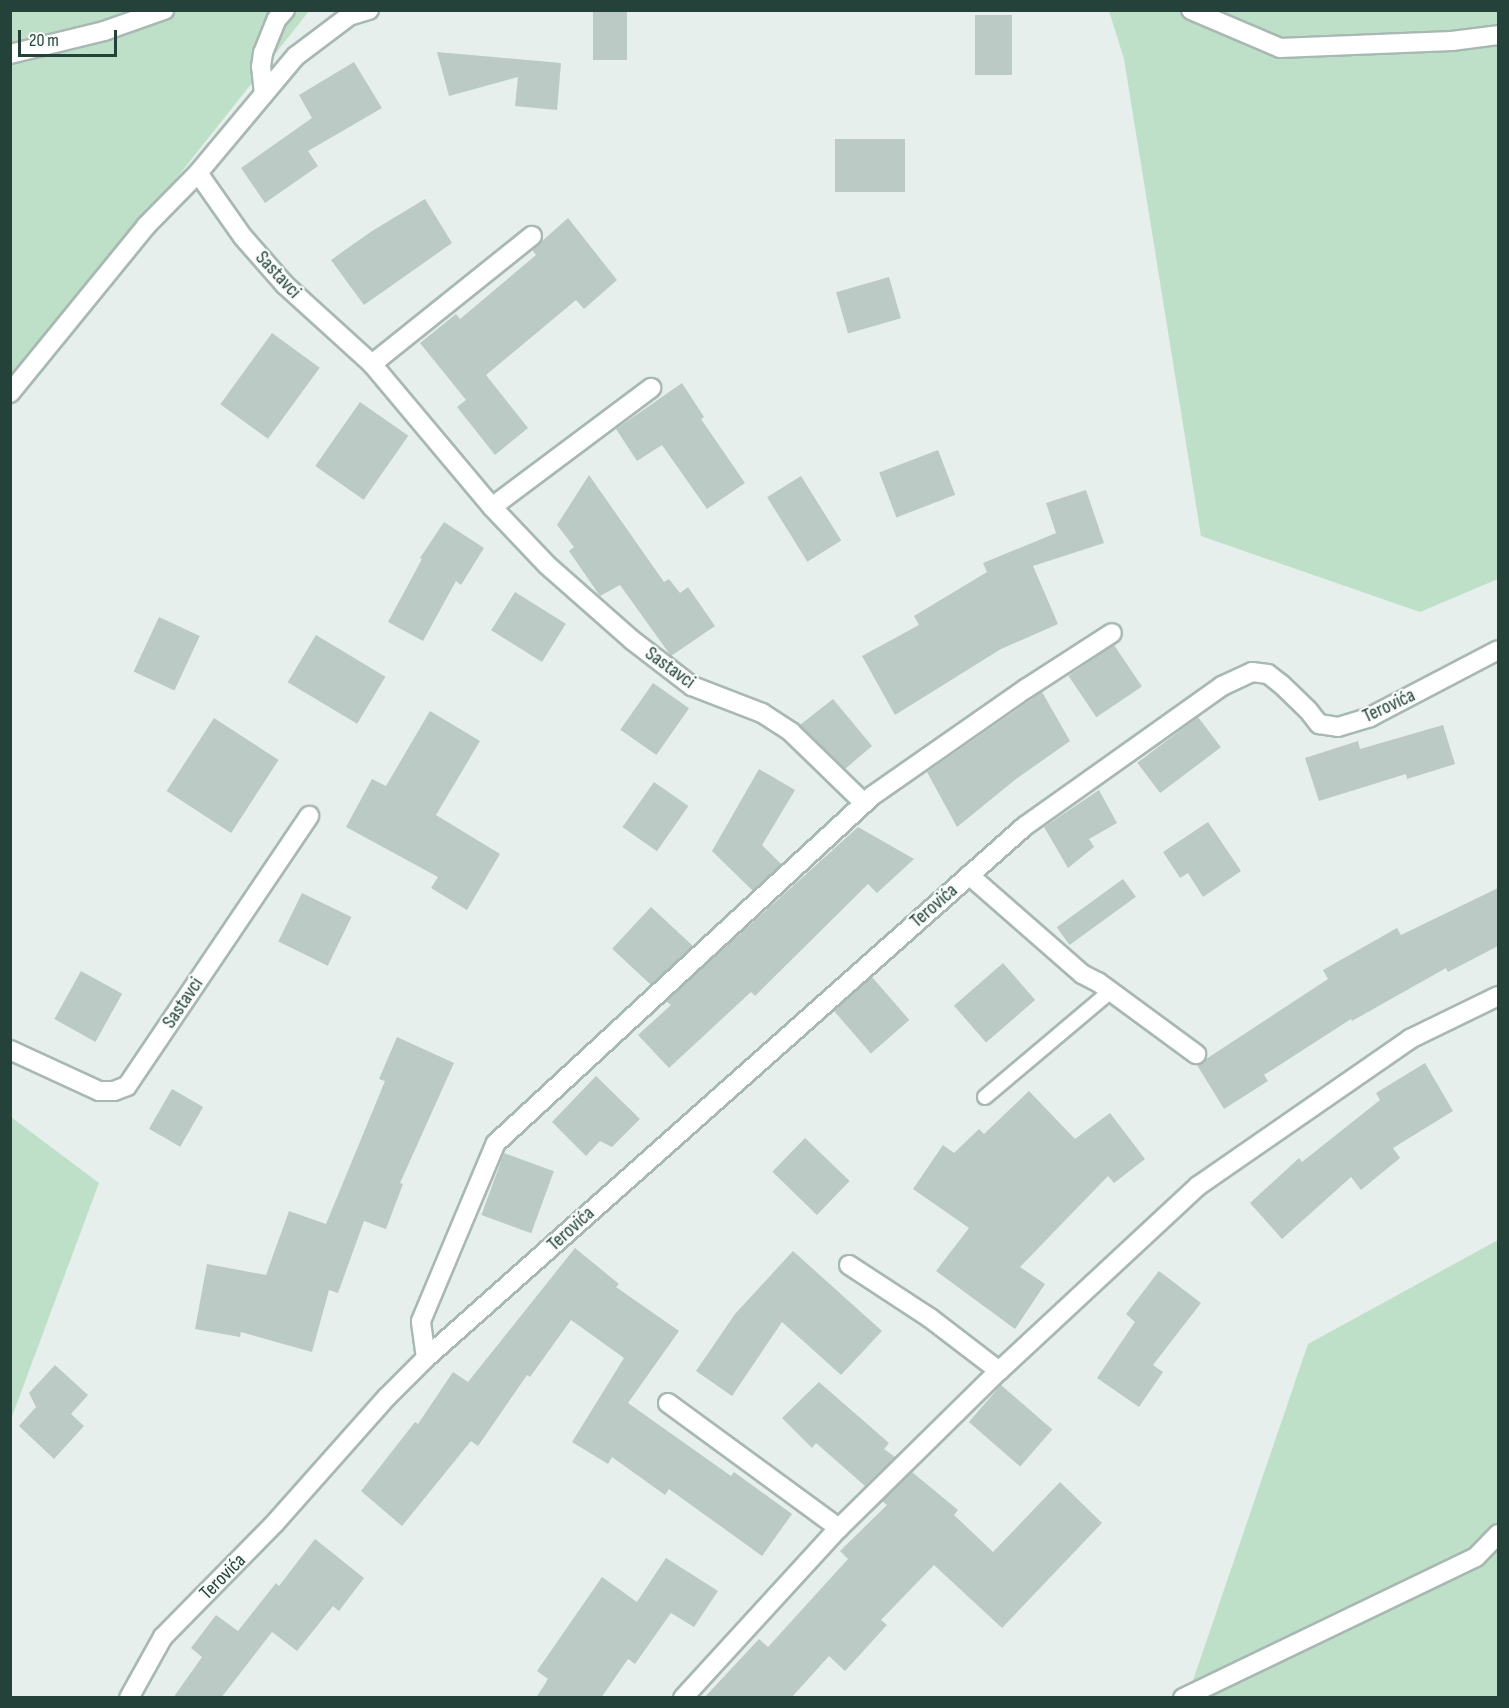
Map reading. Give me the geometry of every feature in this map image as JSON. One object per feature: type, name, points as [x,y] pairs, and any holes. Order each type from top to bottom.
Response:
[{"type":"street","points":[[10,54],[104,31],[164,10]]},
{"type":"street","points":[[264,94],[261,67],[263,53],[277,19],[285,10]]},
{"type":"street","points":[[10,393],[146,226],[198,173],[296,56],[349,16],[369,10]]},
{"type":"street","points":[[1191,10],[1280,48],[1452,41],[1498,35]]},
{"type":"street","name":"Sastavci","points":[[198,173],[243,237],[285,285],[372,364],[492,507],[555,572],[664,666],[702,691],[762,714],[778,723],[864,803]]},
{"type":"street","points":[[372,364],[532,236]]},
{"type":"street","points":[[492,507],[651,388]]},
{"type":"street","points":[[426,1358],[421,1321],[496,1143],[864,803],[1027,688],[1112,633]]},
{"type":"street","name":"Terovića","points":[[129,1698],[163,1637],[275,1523],[387,1397],[426,1358],[1034,819],[1222,686],[1252,672],[1268,674],[1281,684],[1319,724],[1338,727],[1370,717],[1498,650]]},
{"type":"street","name":"Sastavci","points":[[10,1050],[99,1091],[114,1091],[127,1086],[309,816]]},
{"type":"street","points":[[969,875],[1082,974],[1111,991],[1196,1054]]},
{"type":"street","points":[[683,1698],[838,1527],[999,1371],[1198,1186],[1410,1040],[1498,996]]},
{"type":"street","points":[[849,1265],[930,1318],[999,1371]]},
{"type":"street","points":[[668,1403],[838,1527]]},
{"type":"street","points":[[1183,1698],[1476,1557],[1498,1534]]},
{"type":"lane","points":[[985,1097],[1111,991]]},
{"type":"green space","points":[[11,11],[309,11],[11,387]]},
{"type":"green space","points":[[1109,11],[1498,11],[1498,579],[1420,612],[1201,536],[1124,59]]},
{"type":"green space","points":[[11,1117],[99,1183],[11,1419]]},
{"type":"green space","points":[[1498,1240],[1498,1697],[1187,1698],[1308,1344]]},
{"type":"building","points":[[593,10],[627,10],[627,60],[593,60]]},
{"type":"building","points":[[975,15],[1012,15],[1012,75],[975,75]]},
{"type":"building","points":[[437,52],[561,63],[557,110],[515,106],[518,77],[449,96]]},
{"type":"building","points":[[354,62],[382,108],[308,151],[318,166],[265,203],[241,168],[312,118],[299,95]]},
{"type":"building","points":[[835,139],[905,139],[905,192],[835,192]]},
{"type":"building","points":[[425,199],[452,243],[364,305],[331,260],[372,231]]},
{"type":"building","points":[[568,218],[617,280],[584,309],[576,300],[486,375],[528,428],[495,455],[457,407],[466,400],[420,343],[456,314],[460,319],[536,255],[532,250]]},
{"type":"building","points":[[889,277],[901,318],[848,333],[836,292]]},
{"type":"building","points":[[272,333],[320,368],[268,439],[220,404]]},
{"type":"building","points":[[682,383],[704,417],[701,419],[745,483],[707,509],[662,445],[637,461],[616,429]]},
{"type":"building","points":[[360,402],[408,436],[364,500],[315,466]]},
{"type":"building","points":[[938,450],[955,495],[896,517],[879,473]]},
{"type":"building","points":[[589,475],[664,582],[669,579],[680,593],[688,587],[715,626],[671,656],[620,585],[600,596],[569,551],[574,547],[557,525]]},
{"type":"building","points":[[801,476],[841,540],[807,562],[767,497]]},
{"type":"building","points":[[1086,490],[1104,543],[1033,566],[1058,624],[1001,649],[895,715],[862,656],[919,625],[914,616],[987,572],[983,563],[1056,533],[1046,503]]},
{"type":"building","points":[[444,522],[484,548],[461,585],[456,581],[423,641],[388,622],[422,559],[420,558]]},
{"type":"building","points":[[515,592],[566,624],[542,662],[491,630]]},
{"type":"building","points":[[159,617],[200,636],[174,690],[134,671]]},
{"type":"building","points":[[316,635],[385,677],[357,724],[288,682]]},
{"type":"building","points":[[1114,645],[1142,686],[1096,717],[1068,676]]},
{"type":"building","points":[[653,683],[689,708],[656,755],[620,730]]},
{"type":"building","points":[[1042,692],[1070,741],[1016,779],[957,827],[927,772]]},
{"type":"building","points":[[833,699],[872,746],[845,769],[800,725]]},
{"type":"building","points":[[430,711],[480,741],[436,815],[500,854],[467,910],[431,888],[438,877],[346,827],[372,779],[386,786]]},
{"type":"building","points":[[1198,717],[1221,747],[1160,793],[1137,763]]},
{"type":"building","points":[[214,718],[279,760],[231,833],[167,791]]},
{"type":"building","points":[[1443,725],[1455,764],[1407,779],[1406,774],[1319,801],[1305,758],[1358,741],[1360,749]]},
{"type":"building","points":[[759,769],[795,790],[762,845],[781,864],[753,891],[712,851]]},
{"type":"building","points":[[654,782],[688,806],[657,851],[622,827]]},
{"type":"building","points":[[1099,790],[1117,823],[1089,839],[1094,847],[1068,868],[1044,827]]},
{"type":"building","points":[[1208,822],[1241,871],[1203,897],[1188,873],[1180,878],[1163,852]]},
{"type":"building","points":[[858,827],[914,859],[877,893],[868,884],[755,996],[751,992],[669,1068],[638,1035],[671,1005],[666,1001]]},
{"type":"building","points":[[1123,879],[1136,897],[1070,945],[1057,927]]},
{"type":"building","points":[[1498,888],[1498,946],[1448,972],[1446,968],[1352,1021],[1351,1019],[1264,1075],[1268,1081],[1224,1109],[1197,1065],[1328,979],[1323,970],[1397,928],[1401,935]]},
{"type":"building","points":[[302,893],[351,917],[328,966],[278,942]]},
{"type":"building","points":[[651,907],[693,946],[654,988],[612,949]]},
{"type":"building","points":[[1003,963],[1035,1000],[986,1043],[954,1006]]},
{"type":"building","points":[[81,971],[122,994],[95,1042],[54,1019]]},
{"type":"building","points":[[872,977],[909,1020],[871,1053],[834,1010]]},
{"type":"building","points":[[397,1037],[454,1063],[400,1183],[403,1184],[386,1229],[364,1221],[338,1293],[329,1290],[312,1352],[241,1332],[240,1337],[195,1329],[207,1264],[266,1275],[289,1211],[326,1224],[385,1081],[379,1079]]},
{"type":"building","points":[[1425,1063],[1453,1111],[1393,1148],[1400,1158],[1361,1190],[1351,1177],[1282,1239],[1250,1203],[1299,1158],[1302,1162],[1380,1100],[1376,1093]]},
{"type":"building","points":[[596,1076],[640,1119],[612,1147],[600,1141],[586,1156],[552,1122]]},
{"type":"building","points":[[172,1089],[203,1107],[180,1147],[149,1129]]},
{"type":"building","points":[[1029,1091],[1075,1139],[1110,1113],[1145,1159],[1114,1183],[1108,1176],[1020,1267],[1045,1284],[1015,1329],[936,1271],[969,1228],[913,1189],[943,1145],[954,1153],[979,1129],[984,1134]]},
{"type":"building","points":[[805,1138],[850,1181],[817,1215],[772,1172]]},
{"type":"building","points":[[504,1153],[554,1171],[531,1233],[481,1215]]},
{"type":"building","points":[[575,1248],[619,1284],[616,1287],[679,1331],[628,1403],[731,1476],[734,1472],[792,1514],[762,1556],[669,1489],[665,1495],[612,1457],[608,1464],[572,1442],[624,1358],[571,1320],[530,1377],[527,1375],[478,1446],[471,1441],[402,1526],[361,1491],[415,1422],[418,1424],[453,1372],[468,1382]]},
{"type":"building","points":[[793,1251],[882,1331],[841,1375],[782,1322],[732,1396],[696,1371],[735,1314]]},
{"type":"building","points":[[1159,1271],[1201,1303],[1153,1365],[1163,1372],[1139,1407],[1097,1378],[1135,1322],[1126,1314]]},
{"type":"building","points":[[55,1365],[88,1395],[71,1414],[84,1426],[54,1459],[19,1426],[36,1407],[29,1393]]},
{"type":"building","points":[[819,1382],[889,1443],[884,1449],[895,1457],[865,1486],[816,1443],[812,1448],[782,1418]]},
{"type":"building","points":[[1001,1385],[1052,1430],[1020,1467],[969,1422]]},
{"type":"building","points":[[912,1472],[958,1510],[954,1515],[993,1552],[1060,1482],[1102,1523],[1002,1628],[934,1565],[881,1620],[887,1625],[845,1671],[829,1656],[791,1698],[704,1698],[759,1639],[768,1647],[848,1559],[840,1551],[887,1505],[882,1501]]},
{"type":"building","points":[[315,1539],[364,1578],[339,1611],[333,1606],[297,1651],[272,1632],[221,1698],[173,1698],[202,1657],[191,1648],[216,1615],[238,1631],[276,1583],[279,1586]]},
{"type":"building","points":[[666,1558],[718,1591],[694,1627],[671,1613],[635,1664],[628,1659],[601,1698],[536,1698],[548,1679],[537,1671],[602,1577],[637,1602]]}]
